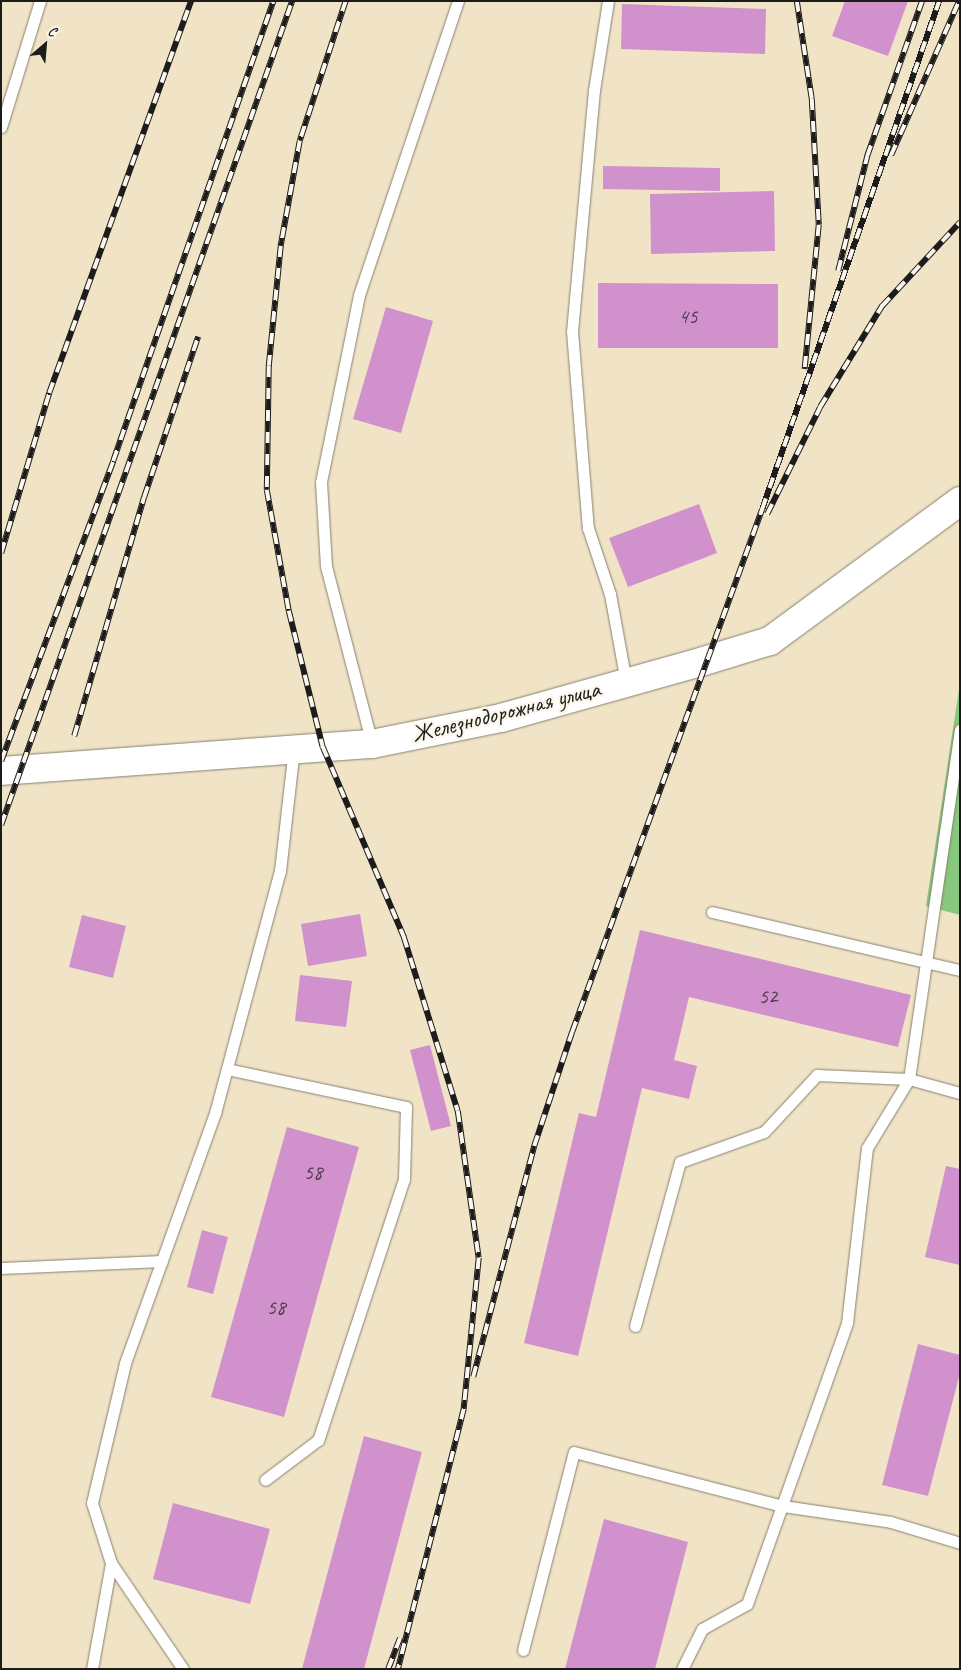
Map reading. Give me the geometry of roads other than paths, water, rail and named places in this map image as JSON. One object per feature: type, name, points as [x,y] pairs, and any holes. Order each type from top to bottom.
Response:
[{"type":"street","name":"Железнодорожная улица","points":[[1,770],[372,744],[501,718],[770,642],[960,501]]},
{"type":"lane","points":[[1,127],[40,1]]},
{"type":"lane","points":[[372,744],[326,566],[321,482],[359,296],[458,1]]},
{"type":"lane","points":[[608,1],[594,90],[572,331],[588,528],[610,594],[626,682]]},
{"type":"lane","points":[[682,1669],[702,1629],[747,1604],[847,1323],[867,1148],[909,1079],[929,963],[960,730]]},
{"type":"lane","points":[[183,1669],[111,1563],[92,1503],[125,1363],[162,1261],[227,1069],[280,872],[294,749]]},
{"type":"lane","points":[[712,912],[960,970]]},
{"type":"lane","points":[[227,1069],[406,1107],[404,1179],[318,1440],[265,1480]]},
{"type":"lane","points":[[634,1326],[680,1162],[764,1132],[818,1075],[909,1079],[960,1093]]},
{"type":"lane","points":[[1,1268],[162,1261]]},
{"type":"lane","points":[[523,1650],[574,1452],[783,1506],[891,1522],[960,1543]]},
{"type":"lane","points":[[92,1669],[111,1563]]},
{"type":"railway","points":[[1,553],[49,393],[191,1]]},
{"type":"railway","points":[[1,761],[113,461],[273,1]]},
{"type":"railway","points":[[1,825],[292,1]]},
{"type":"railway","points":[[346,1],[300,141],[281,246],[269,366],[267,490],[289,611],[323,747],[404,937],[458,1111],[479,1258],[464,1409],[398,1669]]},
{"type":"railway","points":[[797,1],[812,99],[819,225],[805,369]]},
{"type":"railway","points":[[838,271],[867,156],[922,1]]},
{"type":"railway","points":[[473,1377],[534,1146],[572,1032],[762,509],[939,1]]},
{"type":"railway","points":[[891,155],[959,1]]},
{"type":"railway","points":[[767,514],[820,407],[882,306],[960,222]]},
{"type":"railway","points":[[74,736],[144,497],[198,337]]},
{"type":"railway","points":[[388,1669],[400,1638]]}]
